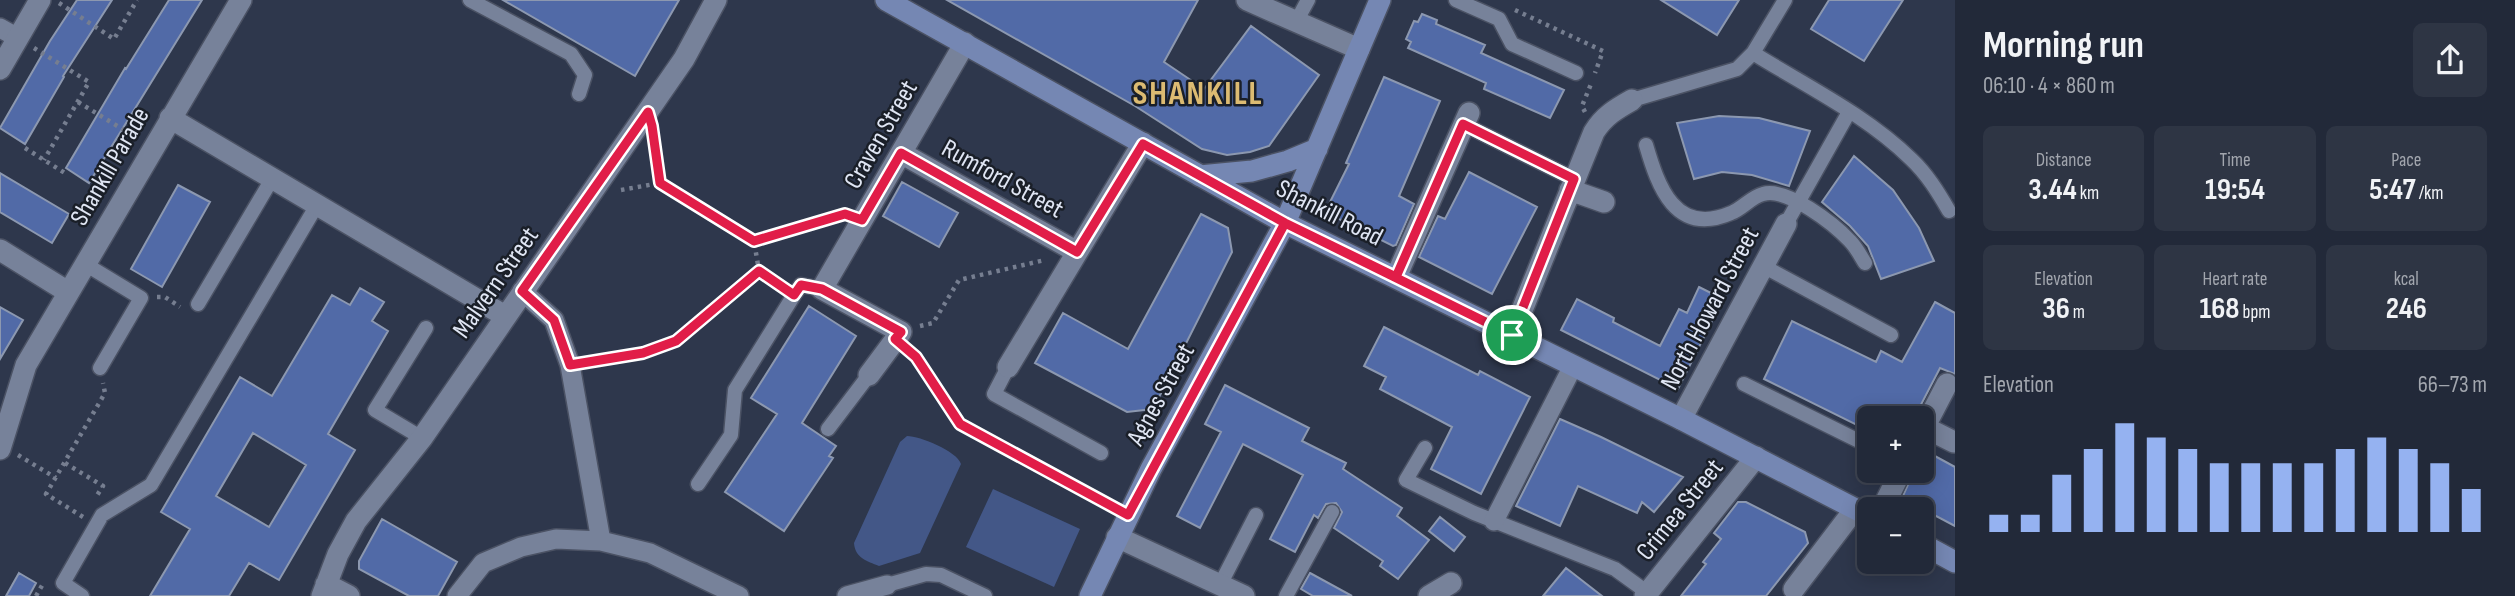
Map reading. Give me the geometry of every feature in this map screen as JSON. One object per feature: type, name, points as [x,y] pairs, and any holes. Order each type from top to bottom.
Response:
[{"type":"main road","name":"Shankill Road","points":[[886,0],[1285,223],[1857,509]]},
{"type":"main road","name":"Agnes Street","points":[[1090,596],[1128,515],[1285,223],[1380,0]]},
{"type":"main road","points":[[1200,176],[1252,171],[1317,149]]},
{"type":"main road","points":[[1934,551],[1955,562]]},
{"type":"street","points":[[0,69],[9,33],[40,0]]},
{"type":"street","name":"Shankill Parade","points":[[1,447],[26,365],[241,0]]},
{"type":"street","name":"Malvern Street","points":[[324,590],[338,554],[356,521],[422,438],[648,112],[684,59],[716,0]]},
{"type":"street","points":[[1247,0],[1359,49]]},
{"type":"street","name":"Craven Street","points":[[822,289],[965,43]]},
{"type":"street","points":[[1512,335],[1594,132],[1614,109],[1632,100]]},
{"type":"street","points":[[170,118],[505,317]]},
{"type":"street","points":[[1396,277],[1466,118]]},
{"type":"street","points":[[1008,367],[1143,144]]},
{"type":"street","name":"Rumford Street","points":[[901,153],[1077,252]]},
{"type":"street","points":[[1572,184],[1604,202]]},
{"type":"street","name":"North Howard Street","points":[[1681,419],[1786,224]]},
{"type":"street","points":[[0,250],[68,292]]},
{"type":"street","points":[[822,289],[898,335],[869,375]]},
{"type":"street","points":[[522,291],[554,320],[570,365],[577,422],[601,541]]},
{"type":"street","points":[[1494,521],[1573,366]]},
{"type":"street","points":[[1934,408],[1947,384]]},
{"type":"street","points":[[1934,434],[1954,442]]},
{"type":"street","name":"Crimea Street","points":[[1647,594],[1756,457]]},
{"type":"street","points":[[1794,589],[1857,518]]},
{"type":"street","points":[[1117,537],[1244,596]]},
{"type":"street","points":[[457,596],[483,563],[521,547],[556,540],[601,541],[654,548],[739,596]]},
{"type":"street","points":[[1429,596],[1451,583]]},
{"type":"street","points":[[847,596],[887,585]]},
{"type":"street","points":[[324,590],[349,596]]},
{"type":"lane","points":[[470,0],[571,54],[585,75],[579,94]]},
{"type":"lane","points":[[1296,22],[1308,0]]},
{"type":"lane","points":[[1456,0],[1499,19],[1512,44],[1576,74]]},
{"type":"lane","points":[[1632,100],[1737,68],[1753,53],[1785,0]]},
{"type":"lane","points":[[1753,53],[1886,137],[1928,178],[1950,211]]},
{"type":"lane","points":[[1786,224],[1849,112]]},
{"type":"lane","points":[[1466,118],[1572,184]]},
{"type":"lane","points":[[1646,145],[1663,194],[1674,206],[1689,215],[1704,219],[1718,218],[1762,194],[1777,193],[1798,202],[1829,222],[1852,242],[1865,263]]},
{"type":"lane","points":[[198,304],[272,179]]},
{"type":"lane","points":[[82,596],[64,583],[102,515],[151,485],[317,205]]},
{"type":"lane","points":[[85,264],[141,298],[100,368]]},
{"type":"lane","points":[[1763,266],[1891,335]]},
{"type":"lane","points":[[698,484],[731,435],[736,390],[794,295],[801,285],[822,289]]},
{"type":"lane","points":[[422,438],[376,410],[426,328]]},
{"type":"lane","points":[[1008,367],[994,394],[1101,453]]},
{"type":"lane","points":[[828,429],[869,375]]},
{"type":"lane","points":[[1744,384],[1857,440]]},
{"type":"lane","points":[[1425,448],[1406,480],[1494,521],[1615,569],[1647,594]]},
{"type":"lane","points":[[1286,596],[1332,512]]},
{"type":"lane","points":[[1220,585],[1256,515]]},
{"type":"lane","points":[[887,585],[926,574],[941,575],[985,596]]},
{"type":"path","points":[[54,0],[114,39],[138,0]]},
{"type":"path","points":[[9,33],[89,82],[44,160]]},
{"type":"path","points":[[78,102],[152,148]]},
{"type":"path","points":[[648,112],[660,183]]},
{"type":"path","points":[[24,148],[68,175]]},
{"type":"path","points":[[592,191],[617,191],[660,183],[754,241],[845,214],[862,220]]},
{"type":"path","points":[[754,241],[759,271],[794,295]]},
{"type":"path","points":[[1077,252],[959,280],[933,323],[898,335],[916,357],[960,424],[1128,515]]},
{"type":"path","points":[[570,365],[643,353],[676,341],[759,271]]},
{"type":"path","points":[[141,298],[164,297],[182,307],[198,304]]},
{"type":"path","points":[[84,517],[46,494],[104,393],[100,368]]},
{"type":"path","points":[[1,447],[56,478]]},
{"type":"shaded area","points":[[907,436],[937,445],[953,454],[961,464],[920,553],[879,566],[859,556],[854,543],[900,442]]},
{"type":"shaded area","points":[[993,489],[1080,529],[1054,587],[966,547]]},
{"type":"building","points":[[77,0],[112,0],[63,76],[25,144],[0,128]]},
{"type":"building","points":[[169,0],[202,0],[89,183],[66,168]]},
{"type":"building","points":[[503,0],[679,0],[635,76]]},
{"type":"building","points":[[947,0],[1198,0],[1164,62],[1204,89],[1251,26],[1319,75],[1269,146],[1227,155],[1202,149],[1135,106]]},
{"type":"building","points":[[1661,0],[1739,0],[1717,35]]},
{"type":"building","points":[[1829,0],[1903,0],[1864,61],[1811,29]]},
{"type":"building","points":[[1422,14],[1437,20],[1436,24],[1485,45],[1481,53],[1564,90],[1550,118],[1484,89],[1486,83],[1408,48],[1411,42],[1406,39],[1414,21],[1418,22]]},
{"type":"building","points":[[1384,77],[1440,101],[1399,196],[1414,204],[1396,245],[1393,246],[1325,212],[1349,164],[1346,163]]},
{"type":"building","points":[[1719,116],[1759,118],[1810,131],[1789,186],[1752,175],[1722,172],[1694,179],[1677,123]]},
{"type":"building","points":[[1854,156],[1893,190],[1919,228],[1934,261],[1881,279],[1868,246],[1822,202]]},
{"type":"building","points":[[1469,172],[1537,207],[1492,294],[1419,257],[1438,216],[1445,219]]},
{"type":"building","points":[[0,173],[69,214],[52,243],[0,212]]},
{"type":"building","points":[[902,182],[958,213],[939,247],[883,216]]},
{"type":"building","points":[[178,185],[210,202],[162,287],[131,269]]},
{"type":"building","points":[[1201,214],[1228,228],[1232,252],[1153,409],[1127,412],[1035,363],[1063,313],[1128,349]]},
{"type":"building","points":[[1699,287],[1723,299],[1678,389],[1561,330],[1577,299],[1614,318],[1613,322],[1660,346],[1679,309],[1687,313]]},
{"type":"building","points":[[360,288],[384,302],[372,321],[388,331],[328,434],[355,450],[279,580],[249,563],[229,596],[150,596],[190,529],[161,512],[240,377],[272,396],[332,295],[350,305]],"holes":[[[253,433],[306,465],[269,527],[216,496]]]},
{"type":"building","points":[[1935,302],[1955,313],[1955,374],[1940,368],[1920,406],[1857,406],[1857,425],[1764,379],[1792,321],[1876,362],[1881,351],[1902,362]]},
{"type":"building","points":[[809,306],[856,336],[802,423],[836,446],[829,456],[833,458],[784,531],[725,492],[777,414],[751,398]]},
{"type":"building","points":[[0,307],[23,320],[0,359]]},
{"type":"building","points":[[1384,327],[1478,375],[1480,371],[1530,397],[1481,494],[1431,469],[1452,427],[1380,389],[1386,377],[1364,366]]},
{"type":"building","points":[[1225,385],[1309,428],[1302,441],[1346,463],[1343,469],[1402,508],[1397,516],[1429,540],[1398,579],[1380,566],[1383,561],[1334,528],[1342,512],[1336,503],[1326,504],[1318,518],[1314,515],[1295,552],[1270,539],[1303,475],[1243,444],[1200,528],[1177,516],[1221,432],[1205,424]]},
{"type":"building","points":[[1560,419],[1683,477],[1654,512],[1642,502],[1637,513],[1578,486],[1560,526],[1516,506]]},
{"type":"building","points":[[1934,456],[1955,467],[1955,526],[1934,515],[1934,497],[1902,497],[1909,483],[1934,483]]},
{"type":"building","points":[[1738,502],[1746,502],[1805,532],[1808,543],[1766,596],[1681,596],[1706,564],[1703,562],[1721,539],[1714,533]]},
{"type":"building","points":[[1440,517],[1465,537],[1454,551],[1429,531]]},
{"type":"building","points":[[382,519],[457,562],[438,596],[409,596],[359,569],[359,561]]},
{"type":"building","points":[[1566,568],[1602,596],[1543,596]]},
{"type":"building","points":[[19,573],[36,583],[29,596],[6,596]]},
{"type":"building","points":[[1310,573],[1352,596],[1313,596],[1301,589]]},
{"type":"district","name":"SHANKILL","points":[[1198,92]]},
{"type":"route","points":[[1512,335],[1285,223],[1143,144],[1077,252],[901,153],[862,220],[845,214],[754,241],[660,183],[648,112],[522,291],[554,320],[570,365],[643,353],[676,341],[759,271],[794,295],[801,285],[822,289],[901,332],[895,339],[916,357],[960,424],[1128,515],[1285,223],[1396,277],[1463,124],[1574,179],[1512,335]]}]
